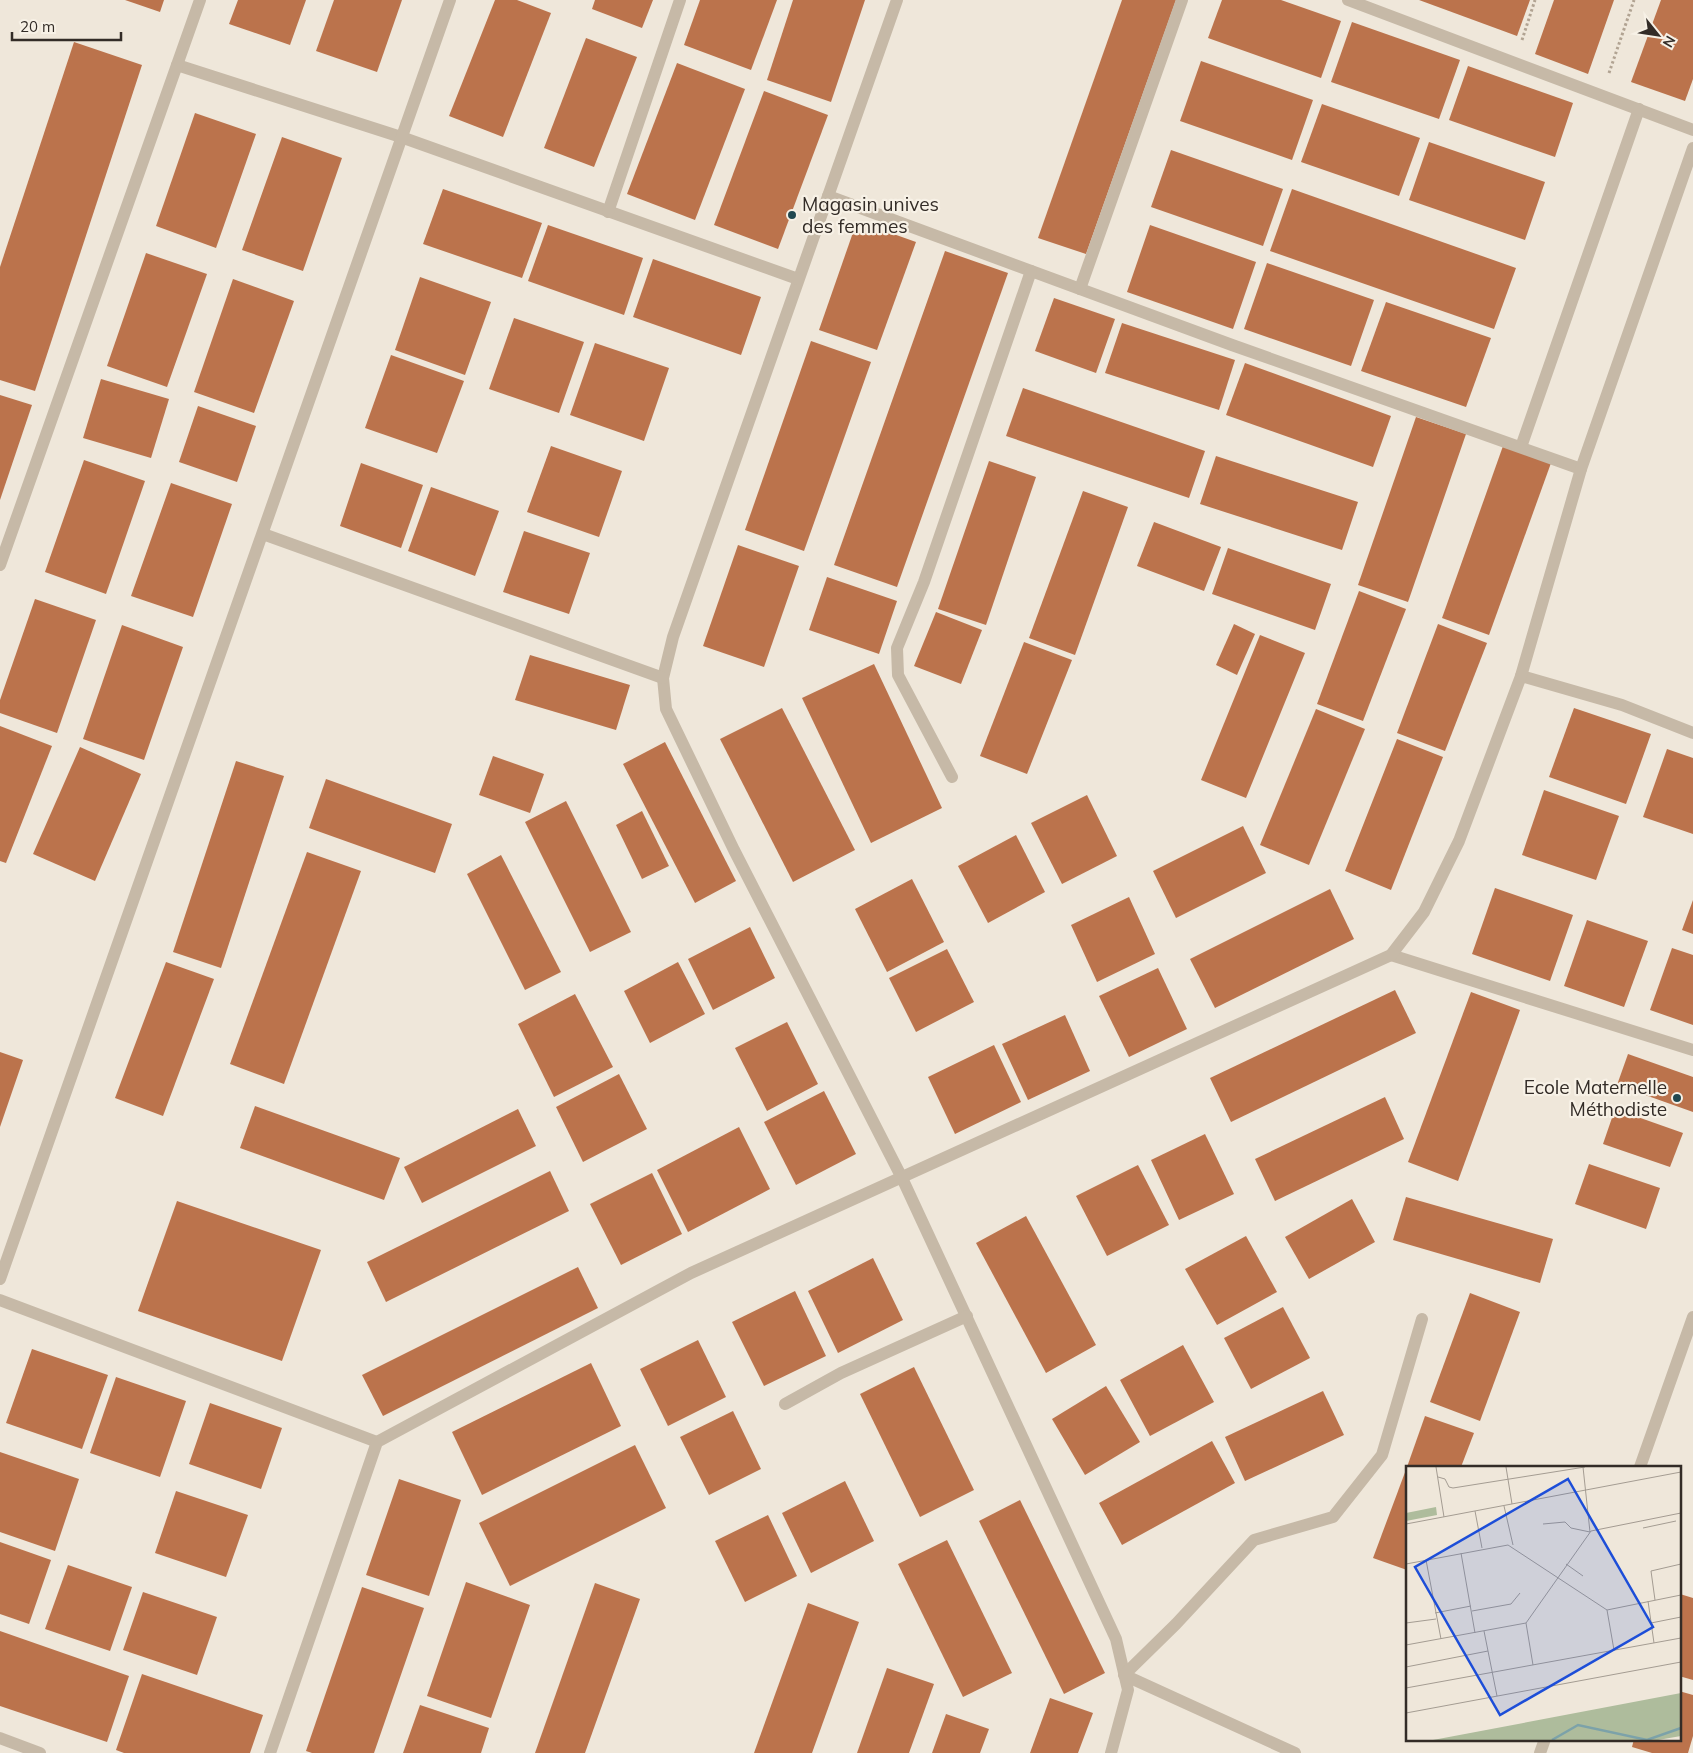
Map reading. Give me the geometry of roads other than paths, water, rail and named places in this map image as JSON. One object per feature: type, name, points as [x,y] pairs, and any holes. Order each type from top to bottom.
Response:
[{"type":"street","points":[[0,565],[200,0]]},
{"type":"street","points":[[0,1279],[450,0]]},
{"type":"street","points":[[608,212],[680,0]]},
{"type":"street","points":[[897,0],[673,637],[663,678],[666,710],[734,850],[902,1178],[1116,1638],[1128,1690],[1112,1753]]},
{"type":"street","points":[[1080,289],[1182,0]]},
{"type":"street","points":[[1348,0],[1693,130]]},
{"type":"street","points":[[177,64],[401,137],[798,279]]},
{"type":"street","points":[[1521,447],[1638,109]]},
{"type":"street","points":[[270,1753],[377,1442],[691,1273],[1391,955],[1424,912],[1459,841],[1521,676],[1581,469],[1693,148]]},
{"type":"street","points":[[828,196],[1080,289],[1581,469]]},
{"type":"street","points":[[952,777],[898,675],[897,648],[924,582],[1031,271]]},
{"type":"street","points":[[263,534],[663,678]]},
{"type":"street","points":[[1521,676],[1622,705],[1693,733]]},
{"type":"street","points":[[1391,955],[1693,1050]]},
{"type":"street","points":[[0,1300],[377,1442]]},
{"type":"street","points":[[785,1404],[841,1373],[967,1316]]},
{"type":"street","points":[[1640,1466],[1693,1317]]},
{"type":"street","points":[[1124,1675],[1176,1624],[1254,1540],[1333,1517],[1382,1455],[1422,1319]]},
{"type":"street","points":[[1124,1675],[1295,1753]]},
{"type":"street","points":[[0,1738],[40,1753]]},
{"type":"street","points":[[1540,1753],[1545,1740]]},
{"type":"place","name":"Magasin unives des femmes","points":[[792,215]]},
{"type":"place","name":"Ecole Maternelle Méthodiste","points":[[1677,1098]]}]
